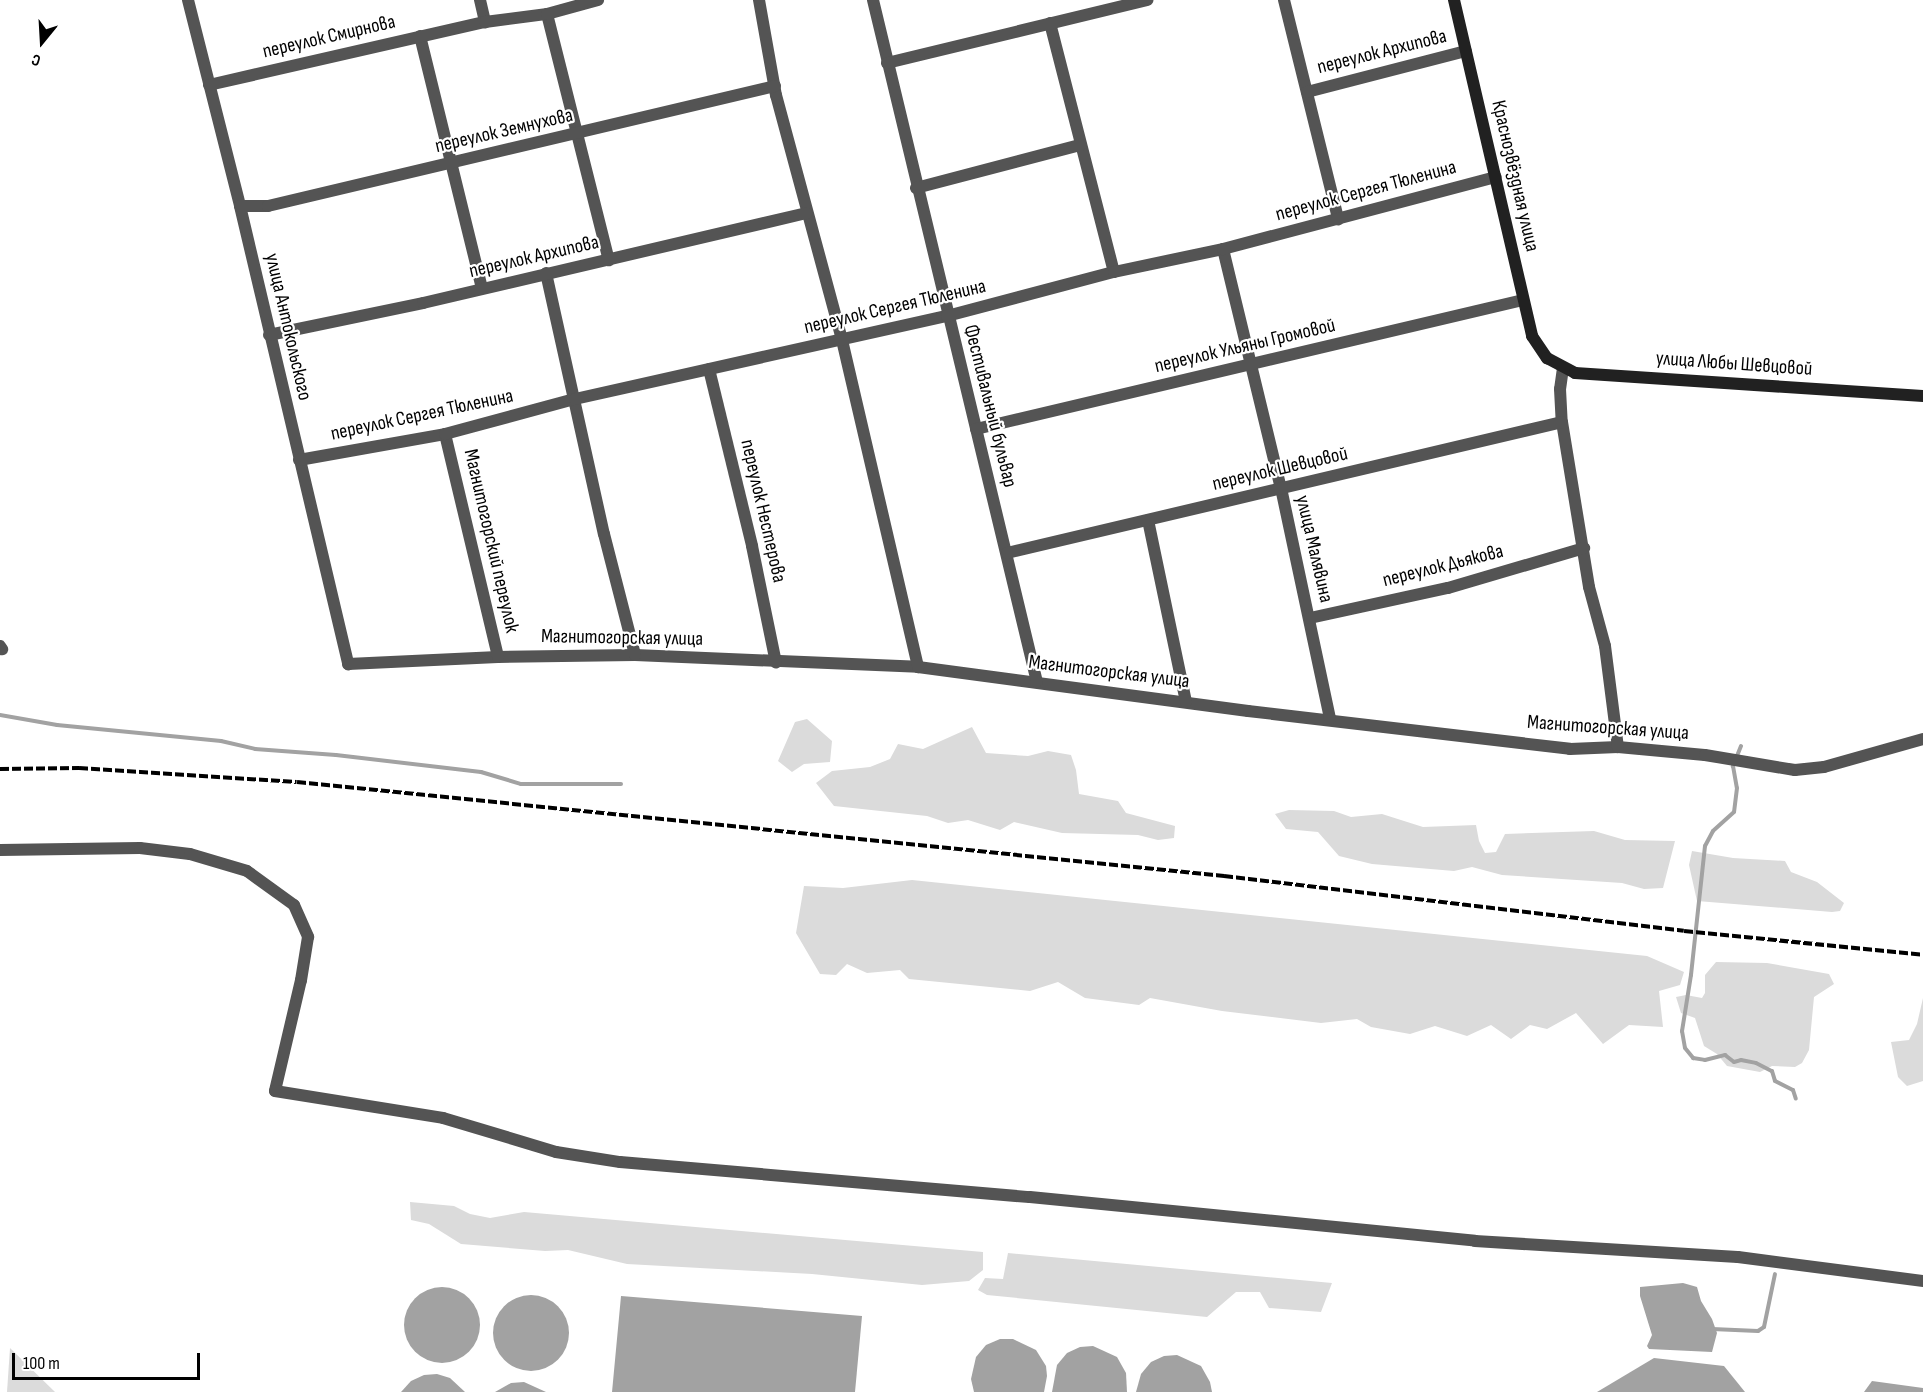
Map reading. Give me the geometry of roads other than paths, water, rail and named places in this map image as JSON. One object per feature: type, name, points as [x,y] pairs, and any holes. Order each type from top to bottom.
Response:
[{"type":"street","name":"улица Антокольского","points":[[188,0],[240,206],[348,664]]},
{"type":"street","points":[[480,0],[485,22]]},
{"type":"street","name":"переулок Смирнова","points":[[209,85],[420,36],[485,22],[547,14],[598,0]]},
{"type":"street","points":[[759,0],[775,86],[842,340],[918,667]]},
{"type":"street","name":"Фестивальный бульвар","points":[[873,0],[916,188],[1037,682]]},
{"type":"street","points":[[887,63],[1147,0]]},
{"type":"street","points":[[1284,0],[1338,219]]},
{"type":"street","name":"Краснозвёздная улица","points":[[1454,0],[1532,336],[1547,358]]},
{"type":"street","points":[[547,14],[609,260]]},
{"type":"street","points":[[1050,23],[1114,272]]},
{"type":"street","points":[[420,36],[453,162],[482,288]]},
{"type":"street","name":"переулок Архипова","points":[[1307,92],[1466,51]]},
{"type":"street","name":"переулок Земнухова","points":[[240,206],[268,206],[775,86]]},
{"type":"street","points":[[916,188],[1080,145]]},
{"type":"street","name":"переулок Сергея Тюленина","points":[[299,460],[445,434],[575,399],[947,316],[1114,272],[1223,249],[1496,177]]},
{"type":"street","name":"переулок Архипова","points":[[269,335],[609,260],[807,213]]},
{"type":"street","name":"улица Малявина","points":[[1223,249],[1281,488],[1330,719]]},
{"type":"street","points":[[546,273],[604,534],[635,655]]},
{"type":"street","name":"переулок Ульяны Громовой","points":[[976,429],[1523,300]]},
{"type":"street","name":"улица Любы Шевцовой","points":[[1547,358],[1575,373],[1923,396]]},
{"type":"street","points":[[1563,368],[1560,389],[1562,422],[1589,587],[1605,646],[1618,747]]},
{"type":"street","name":"переулок Нестерова","points":[[709,369],[752,546],[776,663]]},
{"type":"street","name":"переулок Шевцовой","points":[[1007,553],[1562,422]]},
{"type":"street","name":"Магнитогорский переулок","points":[[445,434],[498,657]]},
{"type":"street","points":[[1148,520],[1186,702]]},
{"type":"street","name":"переулок Дьякова","points":[[1310,618],[1448,588],[1584,548]]},
{"type":"street","name":"Магнитогорская улица","points":[[348,664],[498,657],[635,655],[776,663],[918,667],[1570,749],[1618,747],[1705,755],[1795,770],[1824,767],[1923,739]]},
{"type":"street","points":[[0,850],[140,848],[190,854],[247,871],[294,905],[309,937],[302,980],[275,1091],[443,1118],[556,1152],[621,1162],[1030,1197],[1475,1241],[1738,1257],[1923,1281]]},
{"type":"waterway","points":[[0,715],[57,725],[221,741],[255,749],[336,755],[481,772],[521,784],[621,784]]},
{"type":"waterway","points":[[1741,746],[1733,766],[1737,788],[1734,812],[1713,831],[1705,846],[1691,975],[1682,1031],[1685,1048],[1693,1058],[1705,1060],[1725,1055],[1734,1062],[1741,1060],[1756,1063],[1772,1071],[1775,1081],[1793,1090],[1796,1099]]},
{"type":"waterway","points":[[1712,1329],[1758,1331],[1764,1327],[1775,1274]]},
{"type":"railway","points":[[0,769],[79,768],[297,782],[1224,876],[1684,931],[1923,955]]}]
